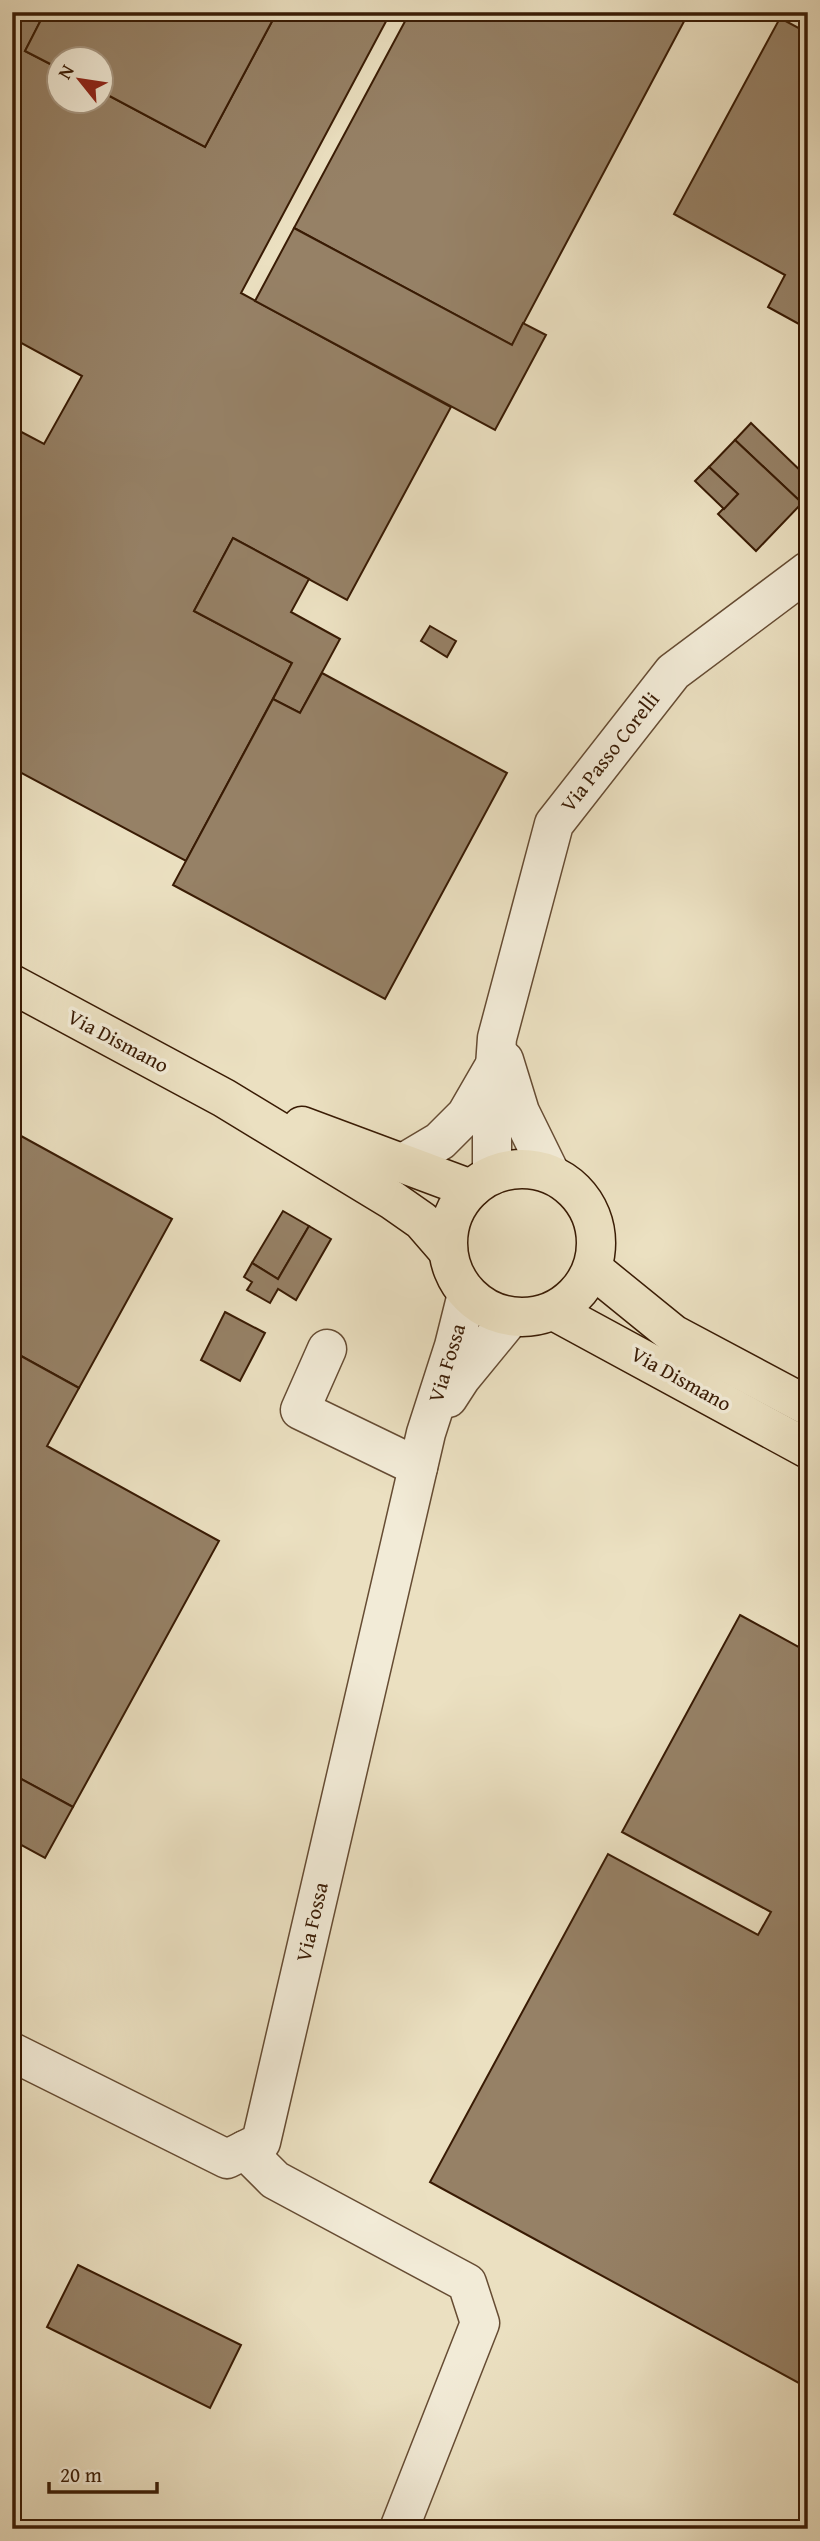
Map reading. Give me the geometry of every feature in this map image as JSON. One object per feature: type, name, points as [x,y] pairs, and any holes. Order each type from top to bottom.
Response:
[{"type":"main road","name":"Via Dismano","points":[[12,984],[224,1098],[391,1200],[422,1222],[448,1251]]},
{"type":"main road","name":"Via Dismano","points":[[224,1098],[403,1163],[482,1182]]},
{"type":"main road","points":[[521,1169],[550,1173],[570,1185],[585,1202],[594,1223],[597,1246],[593,1269],[584,1286],[571,1300],[554,1311],[533,1318],[511,1317],[487,1309],[467,1294],[454,1274],[448,1251],[449,1228],[457,1207],[482,1182],[521,1169]]},
{"type":"main road","name":"Via Dismano","points":[[593,1269],[673,1334],[808,1406]]},
{"type":"main road","name":"Via Dismano","points":[[554,1311],[808,1449]]},
{"type":"street","name":"Via Passo Corelli","points":[[482,1182],[492,1109],[496,1051],[554,824],[673,672],[808,571]]},
{"type":"street","points":[[403,1163],[440,1141],[466,1115],[496,1051]]},
{"type":"street","points":[[496,1051],[520,1112],[550,1173]]},
{"type":"street","name":"Via Fossa","points":[[246,2150],[261,2142],[422,1450],[467,1294]]},
{"type":"street","name":"Via Fossa","points":[[422,1450],[461,1378],[511,1317]]},
{"type":"street","points":[[327,1349],[300,1410],[422,1450]]},
{"type":"street","points":[[12,2052],[227,2159],[246,2150],[275,2180],[467,2284],[480,2323],[399,2529]]},
{"type":"building","points":[[12,12],[45,12],[25,51],[46,62],[46,116],[116,116],[116,99],[205,147],[277,12],[391,12],[241,293],[451,407],[347,600],[233,538],[194,611],[292,663],[186,861],[12,768],[12,427],[44,444],[82,376],[12,338]]},
{"type":"building","points":[[45,12],[277,12],[205,147],[116,99],[116,46],[46,46],[46,62],[25,51]]},
{"type":"building","points":[[410,12],[689,12],[512,345],[294,228]]},
{"type":"building","points":[[780,18],[808,33],[808,329],[768,307],[785,275],[674,214]]},
{"type":"building","points":[[294,228],[512,345],[523,323],[546,335],[495,430],[255,301]]},
{"type":"building","points":[[751,423],[808,478],[808,497],[802,503],[735,440]]},
{"type":"building","points":[[735,440],[802,503],[756,551],[718,514],[738,494],[709,467]]},
{"type":"building","points":[[709,467],[738,494],[724,509],[695,481]]},
{"type":"building","points":[[233,538],[309,579],[291,612],[340,639],[300,713],[273,699],[292,663],[194,611]]},
{"type":"building","points":[[430,626],[456,641],[447,657],[421,641]]},
{"type":"building","points":[[322,673],[507,773],[385,999],[173,885],[273,699],[300,713]]},
{"type":"building","points":[[12,1131],[172,1219],[79,1388],[12,1351]]},
{"type":"building","points":[[283,1211],[309,1226],[278,1279],[252,1263]]},
{"type":"building","points":[[309,1226],[331,1239],[296,1300],[278,1289],[270,1303],[247,1290],[252,1282],[244,1277],[252,1263],[278,1279]]},
{"type":"building","points":[[225,1312],[265,1333],[240,1381],[201,1360]]},
{"type":"building","points":[[12,1351],[79,1388],[47,1446],[219,1541],[73,1807],[12,1774]]},
{"type":"building","points":[[740,1615],[808,1652],[808,2388],[430,2182],[608,1854],[758,1935],[771,1912],[622,1832]]},
{"type":"building","points":[[12,1774],[73,1807],[45,1858],[12,1840]]},
{"type":"building","points":[[78,2265],[241,2345],[210,2408],[47,2327]]}]
